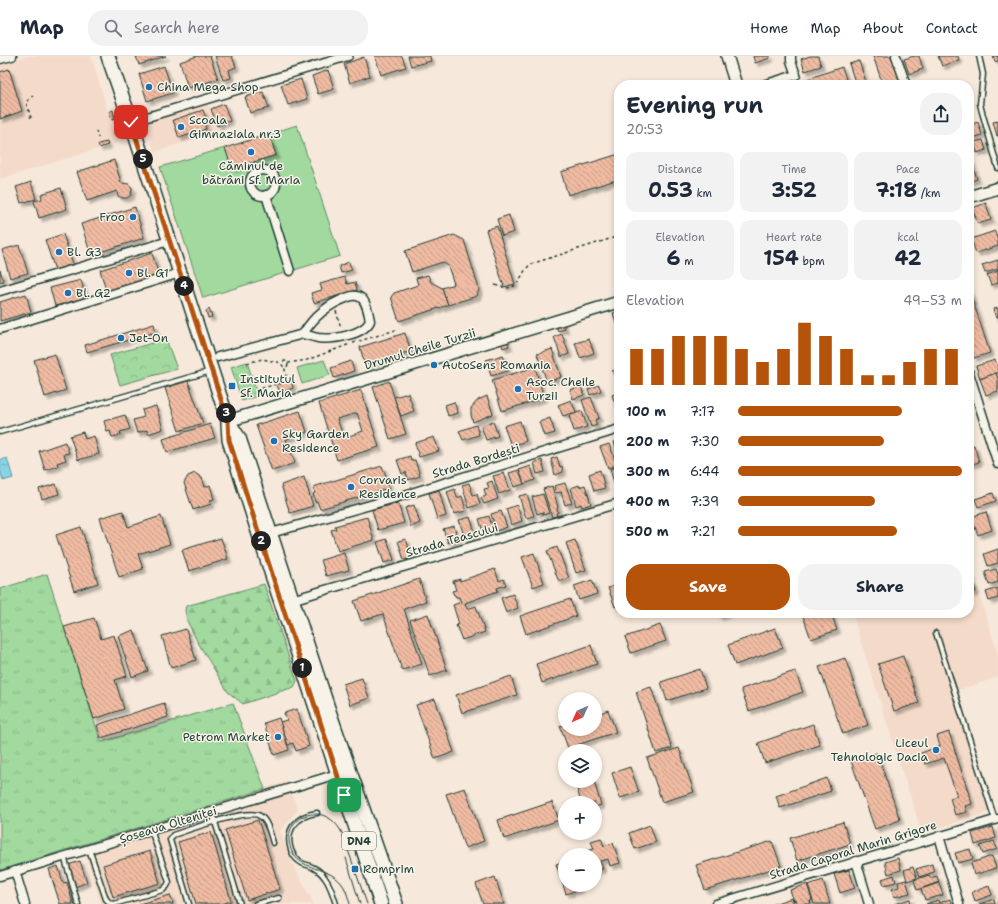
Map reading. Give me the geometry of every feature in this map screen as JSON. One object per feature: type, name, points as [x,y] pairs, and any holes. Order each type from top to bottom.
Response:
[{"type":"main road","name":"DN4","points":[[108,56],[131,122],[228,421],[238,438],[271,533],[287,602],[337,774],[381,904]]},
{"type":"main road","name":"DN4","points":[[228,421],[229,440],[396,904]]},
{"type":"street","points":[[0,60],[12,56]]},
{"type":"street","points":[[131,122],[348,56]]},
{"type":"street","points":[[727,56],[734,80]]},
{"type":"street","points":[[780,80],[796,75],[791,61],[791,56]]},
{"type":"street","points":[[896,56],[904,80]]},
{"type":"street","points":[[974,196],[998,190]]},
{"type":"street","points":[[266,195],[290,271]]},
{"type":"street","points":[[0,292],[169,241]]},
{"type":"street","points":[[0,329],[180,274]]},
{"type":"street","points":[[218,357],[303,334],[325,338],[344,336],[359,331],[368,326],[370,321],[370,317],[363,299],[352,296],[333,303],[314,320],[303,334]]},
{"type":"street","name":"Drumul Cheile Turzii","points":[[228,421],[614,304]]},
{"type":"street","points":[[974,389],[998,464]]},
{"type":"street","name":"Strada Bordești","points":[[271,533],[395,498],[614,431]]},
{"type":"street","name":"Strada Teascului","points":[[287,602],[614,504]]},
{"type":"street","name":"Șoseaua Olteniței","points":[[0,876],[337,774]]},
{"type":"street","name":"Strada Caporal Marin Grigore","points":[[716,904],[996,819]]},
{"type":"street","points":[[939,836],[959,904]]},
{"type":"street","points":[[856,861],[869,904]]},
{"type":"street","points":[[15,871],[25,904]]},
{"type":"lane","points":[[979,56],[983,74],[980,104],[998,168]]},
{"type":"lane","points":[[0,432],[212,371]]},
{"type":"lane","points":[[936,633],[996,819]]},
{"type":"lane","points":[[212,812],[240,904]]},
{"type":"lane","points":[[317,813],[307,815],[297,821],[293,826],[289,840],[292,853],[296,858],[306,865],[314,867],[326,879],[336,904]]},
{"type":"lane","points":[[189,904],[170,840],[173,835],[239,814],[257,814],[261,816],[266,823],[273,843]]},
{"type":"lane","points":[[89,849],[106,899],[110,903],[114,904],[163,890],[169,882],[151,830]]},
{"type":"lane","points":[[64,856],[78,904]]},
{"type":"lane","points":[[256,904],[279,898]]},
{"type":"path","points":[[31,118],[26,102],[33,96]]},
{"type":"path","points":[[96,131],[98,138]]},
{"type":"path","points":[[495,285],[502,288],[514,286],[518,283],[527,267],[531,264],[614,238]]},
{"type":"path","points":[[333,303],[347,345]]},
{"type":"path","points":[[247,363],[262,360],[282,363],[284,361],[304,360],[399,329]]},
{"type":"path","points":[[285,367],[288,366],[288,362]]},
{"type":"path","points":[[256,390],[287,380],[285,367],[282,363]]},
{"type":"shaded area","points":[[28,56],[91,56],[117,143],[0,179],[0,64]]},
{"type":"shaded area","name":"Scoala Gimnaziala nr.3","points":[[207,102],[217,131],[155,152],[145,123]]},
{"type":"shaded area","name":"Liceul Tehnologic Dacia","points":[[974,579],[998,654],[998,677],[958,690],[996,810],[922,833],[854,618],[974,618]]},
{"type":"shaded area","points":[[288,781],[298,810],[280,831],[294,867],[314,904],[101,904],[82,844]]},
{"type":"green space","points":[[297,125],[340,256],[203,298],[160,167],[225,148],[233,169],[276,155],[269,134]]},
{"type":"green space","points":[[166,339],[177,369],[120,385],[110,355]]},
{"type":"green space","points":[[324,360],[330,375],[302,384],[297,368]]},
{"type":"green space","points":[[247,362],[258,396],[242,401],[231,367]]},
{"type":"green space","points":[[47,574],[101,742],[233,703],[265,789],[0,870],[0,589]]},
{"type":"green space","points":[[264,584],[297,681],[294,687],[243,704],[228,692],[197,641],[187,621],[185,610],[186,606]]},
{"type":"water","points":[[7,458],[13,478],[3,481],[0,469],[0,460]]},
{"type":"building","points":[[136,56],[166,56],[139,65]]},
{"type":"building","points":[[197,56],[210,56],[218,79],[188,88],[180,62]]},
{"type":"building","points":[[215,56],[232,56],[236,67],[229,70],[231,78],[223,80]]},
{"type":"building","points":[[375,56],[402,56],[406,67],[381,75]]},
{"type":"building","points":[[408,56],[430,56],[431,61],[411,66]]},
{"type":"building","points":[[753,56],[770,56],[770,58],[755,63]]},
{"type":"building","points":[[810,56],[818,56],[821,66],[805,71],[801,59]]},
{"type":"building","points":[[873,56],[892,56],[900,80],[881,80]]},
{"type":"building","points":[[919,56],[923,69],[909,74],[904,59]]},
{"type":"building","points":[[938,56],[958,56],[959,60],[942,66]]},
{"type":"building","points":[[993,56],[998,56],[998,61],[995,62]]},
{"type":"building","points":[[364,57],[370,76],[350,83],[344,64]]},
{"type":"building","points":[[859,61],[865,80],[854,80],[849,64]]},
{"type":"building","points":[[164,66],[173,93],[147,101],[139,74]]},
{"type":"building","points":[[842,67],[846,80],[804,80]]},
{"type":"building","points":[[9,69],[22,111],[0,119],[0,72]]},
{"type":"building","points":[[328,70],[334,89],[318,94],[312,76]]},
{"type":"building","points":[[301,79],[307,99],[288,105],[281,85]]},
{"type":"building","points":[[263,92],[269,108],[250,113],[245,97]]},
{"type":"building","points":[[224,104],[230,121],[217,126],[211,109]]},
{"type":"building","points":[[113,110],[115,119],[112,120],[109,112]]},
{"type":"building","points":[[203,110],[207,121],[204,122],[206,129],[179,138],[173,120]]},
{"type":"building","points":[[998,121],[998,136],[997,136],[993,122]]},
{"type":"building","points":[[978,122],[982,135],[974,138],[974,123]]},
{"type":"building","name":"Căminul de bătrâni Sf. Maria","points":[[269,134],[276,155],[232,169],[225,148]]},
{"type":"building","points":[[983,140],[986,150],[977,153],[974,142]]},
{"type":"building","points":[[107,142],[108,145],[99,148],[98,144]]},
{"type":"building","points":[[614,156],[614,181],[568,195],[561,172]]},
{"type":"building","points":[[114,160],[121,182],[129,184],[132,188],[131,195],[127,198],[122,198],[118,196],[117,191],[87,201],[77,172]]},
{"type":"building","points":[[974,170],[977,179],[974,180]]},
{"type":"building","points":[[31,182],[36,199],[21,203],[16,187]]},
{"type":"building","points":[[61,188],[67,209],[39,218],[34,201],[42,199],[41,194]]},
{"type":"building","points":[[986,203],[991,220],[978,224],[974,213],[974,207]]},
{"type":"building","points":[[135,207],[144,238],[91,255],[81,224]]},
{"type":"building","points":[[509,215],[514,232],[502,236],[497,219]]},
{"type":"building","points":[[497,226],[515,284],[504,287],[486,230]]},
{"type":"building","points":[[995,231],[998,246],[976,253],[974,247],[974,238]]},
{"type":"building","name":"Bl. G3","points":[[63,234],[73,264],[55,270],[45,240]]},
{"type":"building","points":[[454,235],[464,240],[479,289],[477,296],[448,305],[442,288],[454,284],[448,266],[443,262],[412,272],[405,251]]},
{"type":"building","points":[[19,245],[28,273],[10,278],[2,250]]},
{"type":"building","name":"Bl. G1","points":[[152,253],[159,276],[107,293],[100,270]]},
{"type":"building","points":[[998,260],[998,269],[985,273],[982,265]]},
{"type":"building","points":[[349,262],[352,270],[341,273],[339,266]]},
{"type":"building","points":[[0,270],[4,281],[0,282]]},
{"type":"building","points":[[998,271],[998,283],[991,285],[987,275]]},
{"type":"building","points":[[428,275],[431,282],[442,288],[448,305],[399,321],[391,297],[394,293],[418,285],[416,278]]},
{"type":"building","points":[[345,277],[347,284],[355,282],[357,290],[314,303],[311,293],[322,290],[320,284]]},
{"type":"building","name":"Bl. G2","points":[[81,280],[86,298],[55,306],[50,288]]},
{"type":"building","points":[[26,294],[31,312],[0,321],[0,302]]},
{"type":"building","points":[[974,304],[990,353],[974,358]]},
{"type":"building","points":[[998,308],[998,317],[996,318],[993,309]]},
{"type":"building","points":[[209,309],[212,317],[208,318],[206,311]]},
{"type":"building","points":[[563,322],[565,329],[558,331],[556,325]]},
{"type":"building","name":"Jet-On","points":[[154,324],[156,332],[87,352],[85,345]]},
{"type":"building","points":[[405,333],[411,351],[365,365],[360,347]]},
{"type":"building","points":[[562,334],[569,354],[561,357],[554,337]]},
{"type":"building","points":[[506,338],[509,346],[503,348],[500,340]]},
{"type":"building","points":[[589,339],[594,353],[580,358],[575,343]]},
{"type":"building","points":[[552,349],[561,377],[547,382],[537,354]]},
{"type":"building","points":[[55,354],[66,390],[45,397],[34,360]]},
{"type":"building","points":[[503,355],[508,371],[491,376],[486,360]]},
{"type":"building","points":[[995,360],[998,367],[998,372],[980,379],[976,366]]},
{"type":"building","points":[[351,361],[354,371],[334,378],[331,368]]},
{"type":"building","name":"Asoc. Cheile Turzii","points":[[535,367],[544,398],[502,411],[492,380]]},
{"type":"building","points":[[996,373],[998,379],[998,391],[986,395],[980,379]]},
{"type":"building","points":[[291,380],[293,388],[280,393],[277,385]]},
{"type":"building","points":[[188,381],[203,423],[179,431],[165,388]]},
{"type":"building","points":[[389,381],[406,434],[390,439],[373,387]]},
{"type":"building","points":[[599,385],[601,391],[590,395],[588,389]]},
{"type":"building","points":[[581,386],[584,395],[573,399],[570,390]]},
{"type":"building","points":[[361,390],[379,447],[337,460],[319,403]],"holes":[[[357,413],[363,431],[344,438],[337,419]]]},
{"type":"building","points":[[408,393],[414,411],[401,416],[394,397]]},
{"type":"building","points":[[487,396],[493,414],[473,422],[471,408],[478,400]]},
{"type":"building","points":[[591,397],[599,418],[595,420],[597,425],[591,427],[582,400]]},
{"type":"building","points":[[571,400],[576,412],[563,416],[558,405]]},
{"type":"building","points":[[454,402],[458,413],[448,416],[445,405]]},
{"type":"building","points":[[156,406],[163,429],[148,434],[147,430],[137,433],[133,420],[144,417],[142,410]]},
{"type":"building","name":"Sky Garden Residence","points":[[300,411],[307,432],[286,439],[295,463],[272,471],[256,425]]},
{"type":"building","points":[[582,411],[587,427],[574,431],[569,416]]},
{"type":"building","points":[[125,415],[130,429],[120,432],[121,435],[112,437],[110,431],[107,432],[104,421]]},
{"type":"building","points":[[550,418],[555,433],[544,436],[539,422]]},
{"type":"building","points":[[493,421],[498,436],[486,440],[481,426]]},
{"type":"building","points":[[520,421],[526,441],[511,446],[504,426]]},
{"type":"building","points":[[210,424],[215,438],[167,452],[163,439]]},
{"type":"building","points":[[476,425],[479,435],[463,440],[459,431]]},
{"type":"building","points":[[83,432],[85,439],[94,436],[99,454],[78,460],[70,436]]},
{"type":"building","points":[[434,437],[439,451],[419,457],[415,443]]},
{"type":"building","points":[[65,442],[69,453],[64,454],[66,460],[57,463],[58,466],[45,470],[39,451]]},
{"type":"building","points":[[609,444],[614,457],[614,466],[608,468],[600,447]]},
{"type":"building","points":[[974,445],[979,462],[974,464]]},
{"type":"building","points":[[410,456],[411,461],[415,460],[420,476],[408,480],[406,472],[402,474],[397,460]]},
{"type":"building","points":[[557,457],[560,467],[562,466],[563,472],[555,475],[551,459]]},
{"type":"building","points":[[542,460],[545,472],[537,474],[534,463]]},
{"type":"building","name":"Corvaris Residence","points":[[382,466],[389,488],[320,509],[317,501],[315,502],[313,487]]},
{"type":"building","points":[[531,466],[535,480],[524,484],[519,470]]},
{"type":"building","points":[[614,468],[614,483],[610,469]]},
{"type":"building","points":[[519,470],[524,484],[514,487],[509,473]]},
{"type":"building","points":[[600,470],[605,488],[594,491],[589,474]]},
{"type":"building","points":[[195,473],[202,478],[205,487],[210,485],[214,499],[210,500],[211,504],[193,510],[184,483],[188,476]]},
{"type":"building","points":[[504,473],[510,490],[499,494],[493,476]]},
{"type":"building","points":[[304,477],[313,506],[290,513],[281,485]]},
{"type":"building","points":[[492,481],[498,499],[484,504],[481,498],[486,496],[484,489],[489,488],[487,483]]},
{"type":"building","points":[[469,483],[473,495],[477,494],[480,504],[469,508],[462,485]]},
{"type":"building","points":[[565,483],[572,503],[565,505],[561,492],[556,493],[554,486]]},
{"type":"building","points":[[56,484],[59,494],[42,499],[39,489]]},
{"type":"building","points":[[579,485],[579,487],[585,485],[591,504],[582,507],[581,504],[576,506],[571,488]]},
{"type":"building","points":[[552,486],[558,512],[556,513],[557,516],[552,517],[543,489]]},
{"type":"building","points":[[455,489],[457,498],[462,496],[466,511],[454,514],[447,492]]},
{"type":"building","points":[[439,490],[446,516],[437,519],[429,493]]},
{"type":"building","points":[[993,493],[996,501],[978,507],[975,499]]},
{"type":"building","points":[[527,494],[534,516],[526,518],[519,496]]},
{"type":"building","points":[[543,494],[549,513],[543,515],[543,512],[537,514],[532,497]]},
{"type":"building","points":[[398,503],[404,523],[378,530],[372,510]]},
{"type":"building","points":[[414,505],[420,523],[411,527],[405,508]]},
{"type":"building","points":[[517,505],[522,521],[511,525],[506,509]]},
{"type":"building","points":[[123,511],[128,527],[161,516],[170,544],[138,554],[143,569],[119,577],[100,518]]},
{"type":"building","points":[[501,511],[507,527],[496,531],[491,514]]},
{"type":"building","points":[[986,512],[992,530],[978,535],[974,525],[974,516]]},
{"type":"building","points":[[489,516],[494,532],[484,535],[479,519]]},
{"type":"building","points":[[367,517],[374,540],[338,551],[331,530],[336,529],[335,526]]},
{"type":"building","points":[[470,517],[476,535],[465,539],[459,520]]},
{"type":"building","points":[[454,526],[458,540],[448,543],[443,529]]},
{"type":"building","points":[[81,527],[98,583],[74,591],[56,535]]},
{"type":"building","points":[[221,538],[228,559],[189,571],[182,550]]},
{"type":"building","points":[[387,539],[394,560],[384,563],[377,542]]},
{"type":"building","points":[[406,539],[412,558],[404,560],[398,541]]},
{"type":"building","points":[[575,540],[586,570],[576,573],[566,543]]},
{"type":"building","points":[[557,547],[569,578],[559,582],[547,551]]},
{"type":"building","points":[[998,549],[998,563],[988,566],[984,554]]},
{"type":"building","points":[[344,553],[349,570],[326,576],[321,560]]},
{"type":"building","points":[[534,553],[544,583],[533,587],[522,557]]},
{"type":"building","points":[[495,569],[499,581],[504,579],[506,585],[497,588],[498,591],[465,603],[467,609],[476,606],[485,632],[462,640],[456,625],[459,624],[453,605],[461,602],[459,597],[456,597],[452,591],[456,590],[453,581],[460,579],[460,581]]},
{"type":"building","points":[[996,569],[998,574],[998,582],[989,585],[985,572]]},
{"type":"building","points":[[419,579],[426,601],[404,609],[422,664],[402,670],[383,614],[361,621],[354,601]]},
{"type":"building","points":[[592,580],[597,594],[579,600],[574,586]]},
{"type":"building","points":[[614,586],[614,604],[608,588]]},
{"type":"building","points":[[998,588],[998,598],[989,601],[986,592]]},
{"type":"building","points":[[513,594],[518,608],[506,613],[501,598]]},
{"type":"building","points":[[570,599],[576,616],[526,634],[520,616]]},
{"type":"building","points":[[428,614],[447,670],[430,676],[410,620]]},
{"type":"building","points":[[94,618],[101,639],[114,635],[127,676],[115,680],[124,709],[94,719],[64,627]]},
{"type":"building","points":[[804,618],[833,618],[837,630],[811,639]]},
{"type":"building","points":[[660,625],[666,641],[631,653],[625,637]]},
{"type":"building","points":[[775,628],[783,648],[735,665],[728,645]]},
{"type":"building","points":[[186,629],[196,660],[171,668],[162,636]]},
{"type":"building","points":[[134,630],[148,671],[132,677],[118,636]]},
{"type":"building","points":[[591,645],[597,664],[542,683],[536,664]]},
{"type":"building","points":[[903,656],[919,703],[894,711],[878,664]]},
{"type":"building","points":[[845,658],[868,725],[843,734],[819,667]]},
{"type":"building","points":[[700,669],[706,688],[667,701],[661,682]]},
{"type":"building","points":[[795,671],[803,692],[749,711],[741,689]]},
{"type":"building","points":[[511,676],[517,695],[462,713],[456,695]]},
{"type":"building","points":[[362,678],[369,698],[350,705],[343,684]]},
{"type":"building","points":[[651,687],[672,748],[656,753],[636,692]]},
{"type":"building","points":[[435,699],[454,752],[435,759],[416,705]]},
{"type":"building","points":[[164,703],[168,717],[101,738],[97,725]]},
{"type":"building","points":[[297,709],[309,746],[296,751],[293,743],[288,745],[280,722],[287,720],[284,713]]},
{"type":"building","points":[[608,710],[616,732],[580,744],[567,744],[564,736],[602,736],[602,712]]},
{"type":"building","points":[[279,718],[289,750],[274,755],[264,723]]},
{"type":"building","points":[[813,724],[820,745],[765,763],[758,743]]},
{"type":"building","name":"Liceul Tehnologic Dacia","points":[[949,732],[972,804],[965,806],[967,812],[955,815],[950,798],[957,796],[944,758],[925,764],[921,753],[940,746],[937,736]]},
{"type":"building","points":[[679,748],[694,792],[662,802],[647,758]]},
{"type":"building","points":[[877,753],[900,820],[875,829],[851,761]]},
{"type":"building","points":[[630,767],[639,792],[620,798],[612,773]]},
{"type":"building","points":[[827,778],[831,791],[780,808],[776,796]]},
{"type":"building","points":[[465,788],[484,841],[465,848],[446,794]]},
{"type":"building","points":[[577,788],[596,788],[598,796],[579,796]]},
{"type":"building","points":[[552,802],[558,817],[558,820],[504,839],[498,820]]},
{"type":"building","points":[[258,820],[280,889],[247,900],[225,830]]},
{"type":"building","points":[[843,822],[850,844],[797,861],[790,838]]},
{"type":"building","points":[[650,825],[656,842],[635,849],[629,833]]},
{"type":"building","points":[[993,827],[996,838],[975,845],[972,833]]},
{"type":"building","points":[[211,832],[231,901],[222,904],[196,904],[178,842]]},
{"type":"building","points":[[602,840],[604,846],[613,843],[620,863],[610,866],[608,859],[602,860],[602,848],[594,848],[591,841]]},
{"type":"building","points":[[772,841],[781,866],[705,890],[696,865]]},
{"type":"building","points":[[994,841],[997,849],[983,854],[980,846]]},
{"type":"building","points":[[970,849],[973,859],[958,863],[955,853]]},
{"type":"building","points":[[150,851],[160,883],[113,897],[103,865]]},
{"type":"building","points":[[992,856],[996,868],[974,875],[971,863]]},
{"type":"building","points":[[898,858],[901,870],[888,874],[885,862]]},
{"type":"building","points":[[80,861],[87,882],[75,887],[68,865]]},
{"type":"building","points":[[932,864],[934,872],[919,877],[916,869]]},
{"type":"building","points":[[58,866],[63,883],[67,882],[73,904],[60,904],[49,869]]},
{"type":"building","points":[[913,867],[917,878],[907,881],[904,870]]},
{"type":"building","points":[[849,870],[855,888],[840,893],[834,874]]},
{"type":"building","points":[[894,875],[896,882],[884,885],[882,879]]},
{"type":"building","points":[[929,875],[930,878],[937,876],[939,882],[917,890],[914,880]]},
{"type":"building","points":[[495,877],[504,904],[483,904],[476,884]]},
{"type":"building","points":[[823,880],[830,904],[814,904],[808,885]]},
{"type":"building","points":[[906,880],[910,893],[894,897],[892,889],[899,887],[898,882]]},
{"type":"building","points":[[939,883],[943,895],[925,900],[921,889]]},
{"type":"building","points":[[807,884],[812,900],[810,901],[811,904],[797,904],[795,900],[794,901],[790,890]]},
{"type":"building","points":[[989,886],[992,895],[975,901],[972,892]]},
{"type":"building","points":[[170,895],[173,904],[139,904]]},
{"type":"building","points":[[792,898],[794,904],[773,904]]},
{"type":"building","points":[[910,899],[911,904],[894,904]]},
{"type":"building","points":[[950,899],[952,904],[926,904],[938,900],[939,903]]},
{"type":"building","points":[[994,899],[995,904],[979,904]]},
{"type":"tram line","points":[[350,904],[345,889],[338,880],[323,871],[306,865],[299,861],[294,855],[290,846],[289,835],[292,826],[298,819],[307,815],[316,814],[326,816],[335,823],[342,833],[367,904]]},
{"type":"tram line","points":[[346,858],[360,904]]},
{"type":"place","name":"China Mega Shop","points":[[149,87]]},
{"type":"place","name":"Scoala Gimnaziala nr.3","points":[[181,127]]},
{"type":"place","name":"Căminul de bătrâni Sf. Maria","points":[[251,152]]},
{"type":"place","name":"Froo","points":[[133,217]]},
{"type":"place","name":"Bl. G3","points":[[59,252]]},
{"type":"place","name":"Bl. G1","points":[[129,273]]},
{"type":"place","name":"Bl. G2","points":[[68,293]]},
{"type":"place","name":"Jet-On","points":[[121,338]]},
{"type":"place","name":"AutoSens Romania","points":[[434,365]]},
{"type":"place","name":"Institutul Sf. Maria","points":[[232,386]]},
{"type":"place","name":"Asoc. Cheile Turzii","points":[[518,389]]},
{"type":"place","name":"Sky Garden Residence","points":[[274,441]]},
{"type":"place","name":"Corvaris Residence","points":[[351,487]]},
{"type":"place","name":"Petrom Market","points":[[278,737]]},
{"type":"place","name":"Liceul Tehnologic Dacia","points":[[936,750]]},
{"type":"place","name":"Romprim","points":[[355,869]]},
{"type":"route","points":[[131,122],[228,421],[229,440],[344,795]]}]
